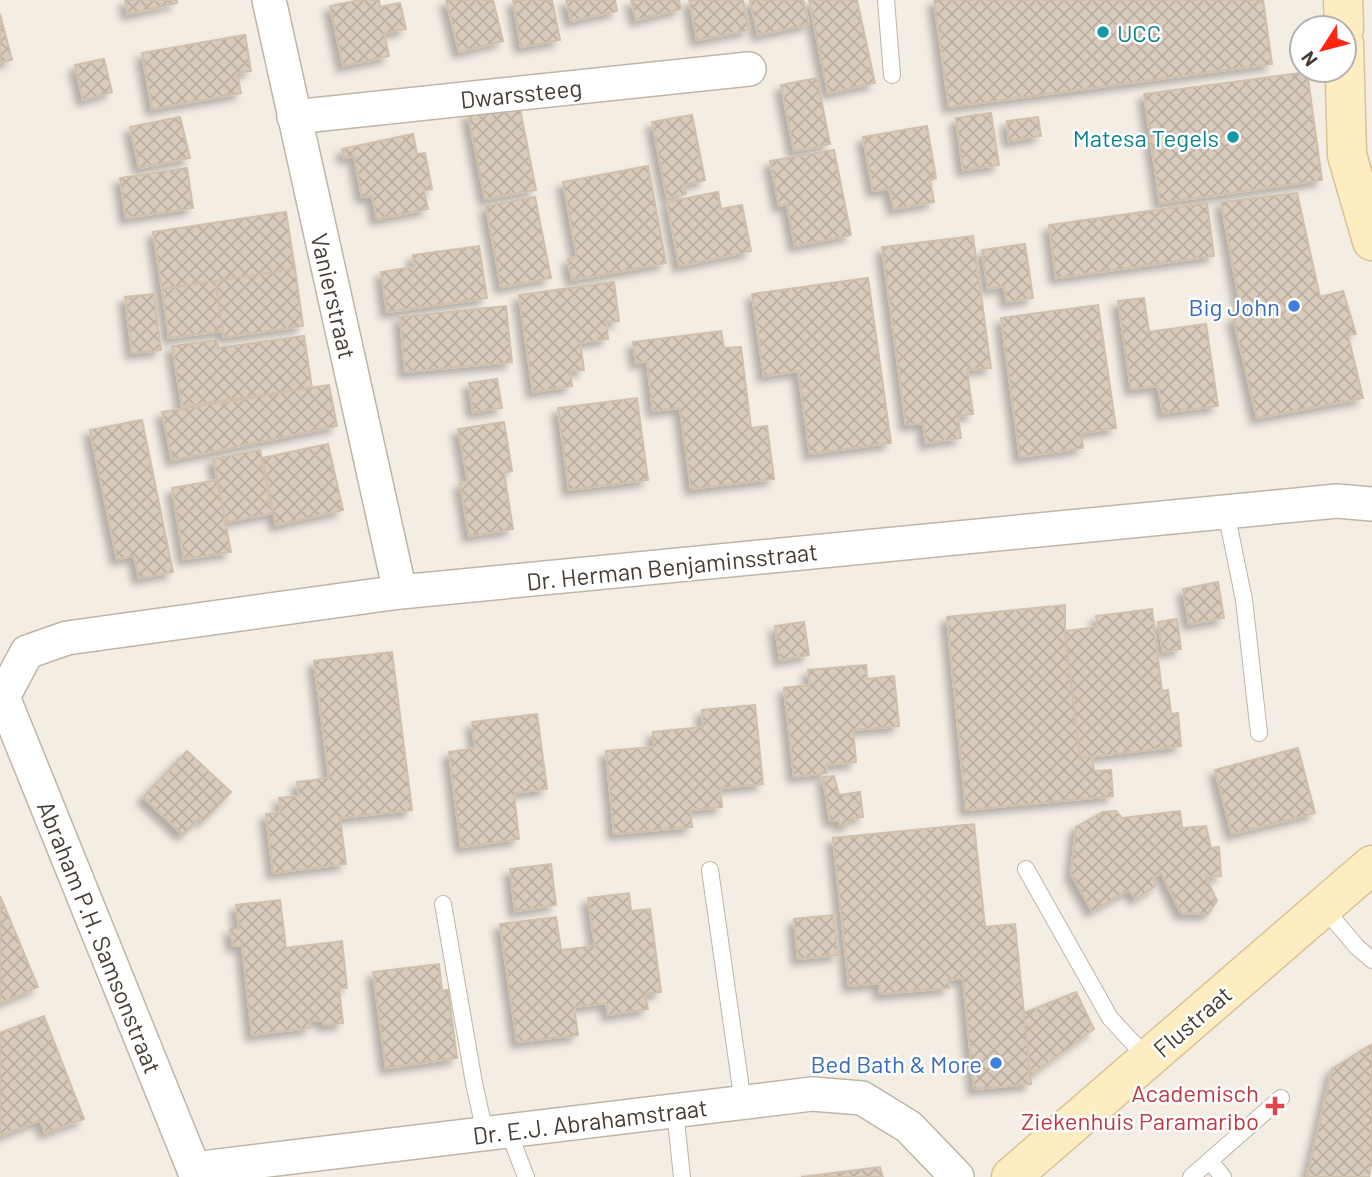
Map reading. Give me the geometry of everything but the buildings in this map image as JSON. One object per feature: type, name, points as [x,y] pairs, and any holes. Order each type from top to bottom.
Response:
[{"type":"street","name":"Vanierstraat","points":[[269,0],[400,592]]},
{"type":"street","name":"Dwarssteeg","points":[[294,117],[748,68]]},
{"type":"street","points":[[1345,84],[1347,155],[1372,241]]},
{"type":"street","name":"Dr. Herman Benjaminsstraat","points":[[3,697],[13,649],[67,638],[400,592],[1337,501],[1372,504]]},
{"type":"street","name":"Abraham P.H. Samsonstraat","points":[[3,697],[195,1173]]},
{"type":"street","name":"Flustraat","points":[[1011,1177],[1372,864]]},
{"type":"street","name":"Dr. E.J. Abrahamstraat","points":[[195,1173],[497,1132],[813,1094],[862,1098],[909,1127],[957,1177]]},
{"type":"lane","points":[[886,0],[892,75]]},
{"type":"lane","points":[[1226,512],[1244,600],[1259,733]]},
{"type":"lane","points":[[1026,869],[1111,1018],[1148,1059]]},
{"type":"lane","points":[[710,870],[743,1103]]},
{"type":"lane","points":[[443,904],[474,1083],[497,1132],[526,1177]]},
{"type":"lane","points":[[1323,907],[1357,947],[1372,960]]},
{"type":"lane","points":[[1191,1177],[1281,1098]]},
{"type":"lane","points":[[676,1111],[682,1177]]},
{"type":"lane","points":[[1210,1161],[1223,1177]]},
{"type":"place","name":"UCC","points":[[1103,32]]},
{"type":"place","name":"Matesa Tegels","points":[[1233,137]]},
{"type":"place","name":"Big John","points":[[1294,306]]},
{"type":"place","name":"Bed Bath & More","points":[[996,1063]]},
{"type":"place","name":"Academisch Ziekenhuis Paramaribo","points":[[1275,1106]]}]
